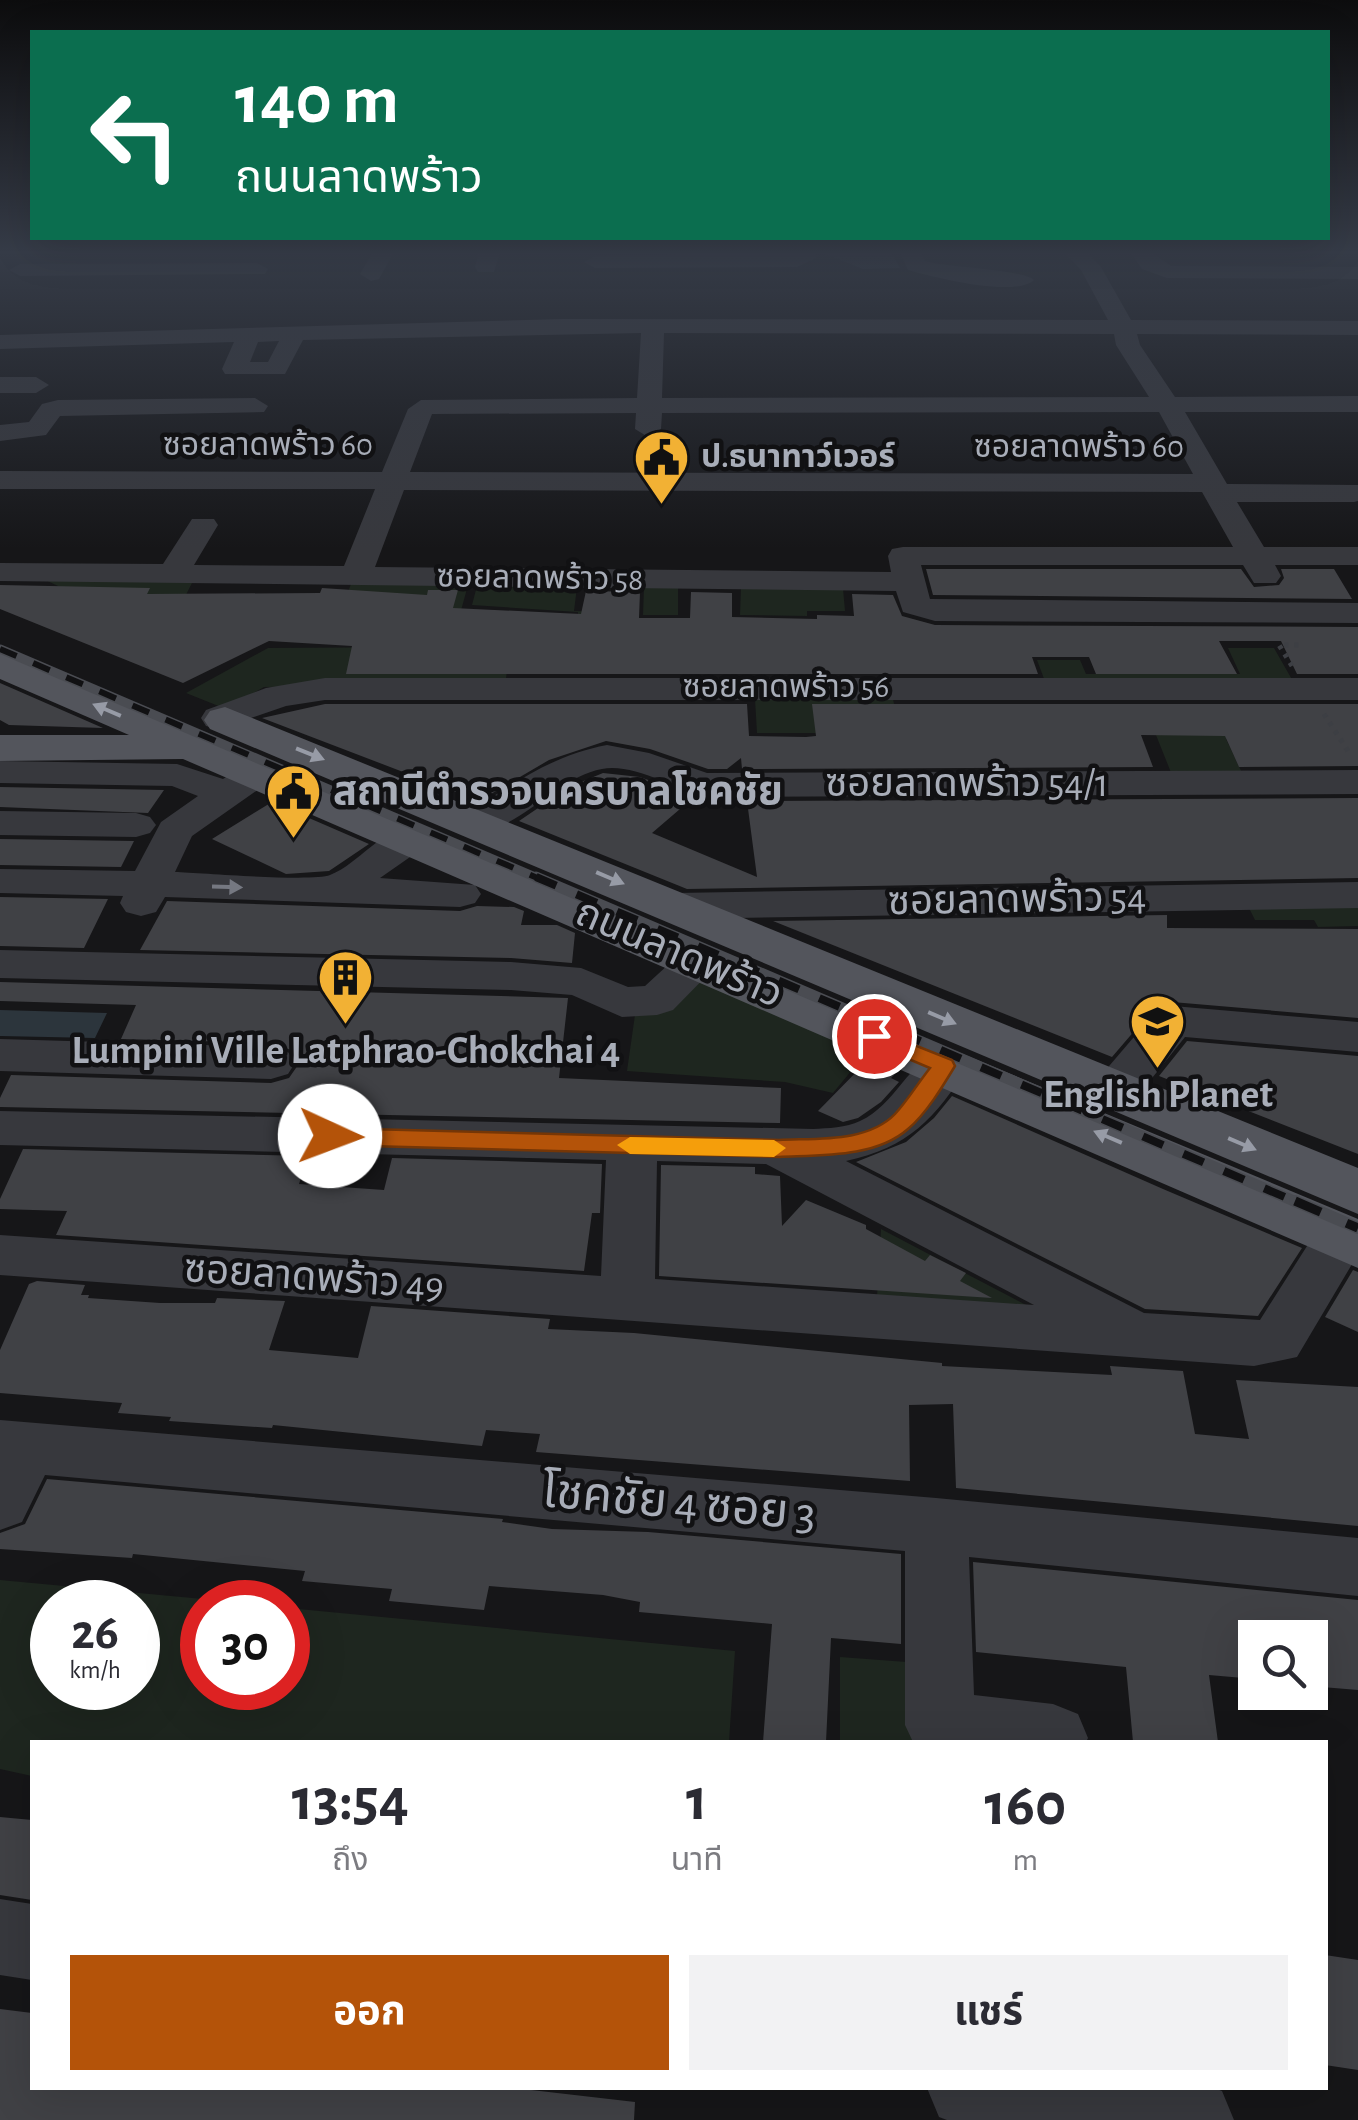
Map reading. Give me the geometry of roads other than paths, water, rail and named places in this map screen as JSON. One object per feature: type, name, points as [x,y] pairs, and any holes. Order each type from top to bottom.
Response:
[{"type":"main road","name":"ถนนลาดพร้าว","points":[[0,628],[208,733],[242,784],[409,839],[944,1066],[1352,1225]]},
{"type":"main road","name":"ถนนลาดพร้าว","points":[[0,664],[479,823],[1115,1091],[1352,1225]]},
{"type":"main road","points":[[0,748],[208,733]]},
{"type":"street","points":[[242,351],[234,368],[276,369],[286,351]]},
{"type":"street","points":[[652,351],[651,426],[657,481]]},
{"type":"street","points":[[1136,351],[1303,645]]},
{"type":"street","points":[[1176,351],[1183,354]]},
{"type":"street","points":[[400,354],[477,354]]},
{"type":"street","points":[[246,433],[255,406],[274,373]]},
{"type":"street","points":[[0,386],[36,385]]},
{"type":"street","points":[[356,575],[424,407],[651,426],[756,406],[1358,404]]},
{"type":"street","points":[[0,433],[36,430],[51,410],[58,408],[255,406]]},
{"type":"street","name":"ซอยลาดพร้าว 60","points":[[1183,433],[1222,434]]},
{"type":"street","points":[[31,480],[48,460],[48,451]]},
{"type":"street","points":[[947,481],[939,457],[999,456]]},
{"type":"street","name":"ซอยลาดพร้าว 60","points":[[0,480],[392,480],[537,471],[657,481],[764,471],[947,481],[1058,493],[1216,488],[1354,493]]},
{"type":"street","points":[[173,574],[203,525]]},
{"type":"street","points":[[1358,556],[903,556],[915,605],[935,611],[1358,613]]},
{"type":"street","name":"ซอยลาดพร้าว 58","points":[[0,572],[908,582]]},
{"type":"street","name":"ซอยลาดพร้าว 56","points":[[208,733],[279,696],[325,689],[1358,690]]},
{"type":"street","name":"ซอยลาดพร้าว 54/1","points":[[479,823],[575,763],[606,756],[706,785],[1358,782]]},
{"type":"street","points":[[0,772],[177,775],[242,784]]},
{"type":"street","points":[[145,894],[175,830],[242,784]]},
{"type":"street","points":[[0,822],[136,825]]},
{"type":"street","points":[[337,889],[409,839]]},
{"type":"street","points":[[0,882],[145,894],[337,889],[460,894]]},
{"type":"street","name":"ซอยลาดพร้าว 54","points":[[676,906],[1358,895]]},
{"type":"street","points":[[0,964],[511,976],[581,982],[622,1002],[657,1000],[698,962]]},
{"type":"street","points":[[1115,1091],[1173,1021],[1358,1037]]},
{"type":"street","points":[[0,1055],[272,1063]]},
{"type":"street","points":[[0,1128],[779,1148],[843,1145],[877,1136],[900,1123],[944,1066]]},
{"type":"street","points":[[627,1301],[632,1145]]},
{"type":"street","name":"ซอยลาดพร้าว 49","points":[[779,1148],[1144,1337]]},
{"type":"street","name":"ซอยลาดพร้าว 49","points":[[0,1255],[1144,1337],[1277,1341],[1352,1225]]},
{"type":"street","points":[[0,1503],[14,1446]]},
{"type":"street","name":"โชคชัย 4 ซอย 3","points":[[14,1446],[1358,1567]]},
{"type":"street","points":[[936,1526],[940,1725],[1053,1738]]},
{"type":"street","points":[[0,1937],[30,1942]]},
{"type":"street","points":[[982,2090],[1193,2120]]},
{"type":"railway","points":[[0,649],[542,880]]},
{"type":"railway","points":[[536,877],[1301,1204]]},
{"type":"railway","points":[[1295,1201],[1358,1228]]},
{"type":"place","name":"ป.ธนาทาว์เวอร์","points":[[662,506]]},
{"type":"place","name":"สถานีตำรวจนครบาลโชคชัย","points":[[294,841]]},
{"type":"place","name":"Lumpini Ville Latphrao-Chokchai 4","points":[[346,1026]]},
{"type":"place","name":"English Planet","points":[[1158,1070]]}]
